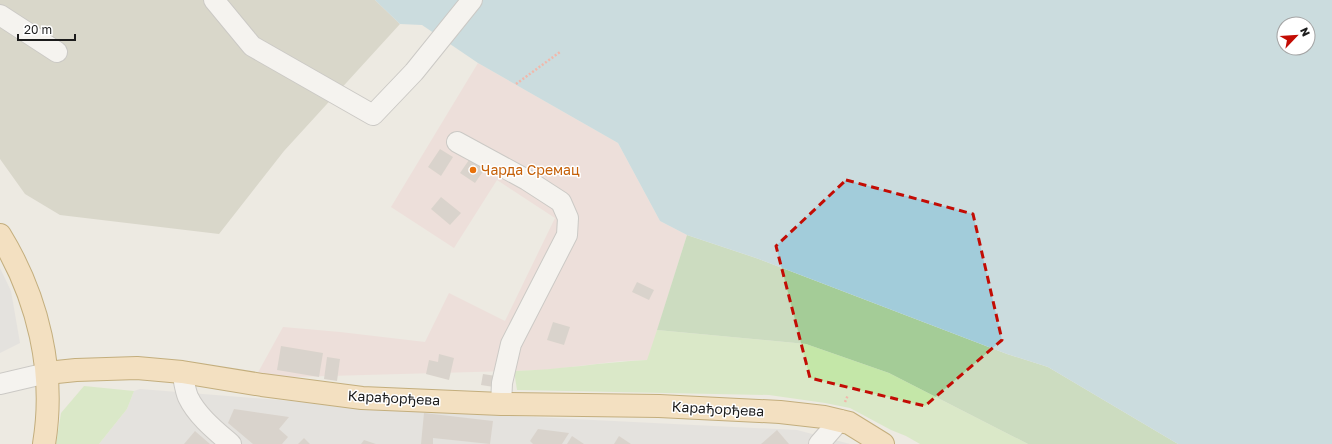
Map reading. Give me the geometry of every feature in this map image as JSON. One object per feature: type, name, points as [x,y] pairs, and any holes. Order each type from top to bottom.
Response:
[{"type":"main road","points":[[0,235],[10,251],[24,283],[34,309],[42,341],[47,373],[47,416],[44,444]]},
{"type":"main road","name":"Карађорђева","points":[[47,373],[76,370],[136,368],[182,372],[262,385],[362,398],[501,404],[659,406],[780,412],[840,420],[858,428],[883,444]]},
{"type":"street","points":[[214,0],[252,46],[373,115],[414,72],[472,0]]},
{"type":"street","points":[[0,15],[57,52]]},
{"type":"street","points":[[457,142],[527,180],[561,202],[568,218],[567,235],[511,344],[502,383],[501,404]]},
{"type":"street","points":[[182,372],[188,397],[193,405],[198,412],[231,444]]},
{"type":"street","points":[[0,384],[47,373]]},
{"type":"street","points":[[819,444],[840,420]]},
{"type":"path","points":[[516,84],[560,52]]},
{"type":"highlighted area","points":[[846,180],[973,214],[1002,340],[925,406],[810,378],[776,246]]},
{"type":"shaded area","points":[[0,0],[375,0],[400,24],[284,151],[219,234],[60,215],[25,194],[0,159]]},
{"type":"shaded area","points":[[478,63],[618,143],[660,221],[687,235],[648,360],[621,361],[545,370],[255,378],[283,327],[425,342],[449,293],[505,321],[555,218],[497,180],[454,248],[391,207]]},
{"type":"shaded area","points":[[0,268],[11,291],[20,343],[0,353]]},
{"type":"shaded area","points":[[140,389],[431,412],[797,430],[850,444],[99,444],[127,409],[134,391]]},
{"type":"green space","points":[[687,235],[756,258],[1007,354],[1048,367],[1178,444],[1028,444],[889,373],[806,344],[657,330]]},
{"type":"green space","points":[[657,330],[806,344],[889,373],[1028,444],[920,444],[850,408],[769,395],[517,390],[514,371],[647,360]]},
{"type":"green space","points":[[84,386],[134,391],[127,409],[99,444],[56,444],[61,413]]},
{"type":"water","points":[[375,0],[1332,0],[1332,444],[1178,444],[1048,367],[1007,354],[756,258],[687,235],[660,221],[618,143],[478,63],[422,25],[400,24]]},
{"type":"building","points":[[440,149],[453,157],[441,176],[428,167]]},
{"type":"building","name":"Чарда Сремац","points":[[471,157],[486,167],[475,183],[460,173]]},
{"type":"building","points":[[441,197],[461,213],[450,225],[431,209]]},
{"type":"building","points":[[637,282],[654,290],[649,300],[632,292]]},
{"type":"building","points":[[553,322],[570,327],[564,345],[547,340]]},
{"type":"building","points":[[281,346],[323,353],[319,377],[277,370]]},
{"type":"building","points":[[439,354],[454,358],[449,380],[426,374],[429,360],[438,362]]},
{"type":"building","points":[[327,357],[340,359],[337,381],[324,379]]},
{"type":"building","points":[[483,374],[496,376],[494,387],[481,385]]},
{"type":"building","points":[[234,409],[289,417],[279,429],[288,437],[282,444],[253,444],[228,423]]},
{"type":"building","points":[[424,413],[493,421],[490,444],[433,438],[433,444],[421,444]]},
{"type":"building","points":[[538,429],[569,433],[562,444],[533,444],[530,441]]},
{"type":"building","points":[[777,430],[789,444],[761,444]]},
{"type":"building","points":[[195,431],[210,444],[184,444]]},
{"type":"building","points":[[572,436],[584,444],[567,444]]},
{"type":"building","points":[[619,436],[631,444],[614,444]]},
{"type":"building","points":[[304,438],[310,444],[298,444]]},
{"type":"building","points":[[364,440],[376,444],[361,444]]},
{"type":"place","name":"Чарда Сремац","points":[[473,170]]}]
